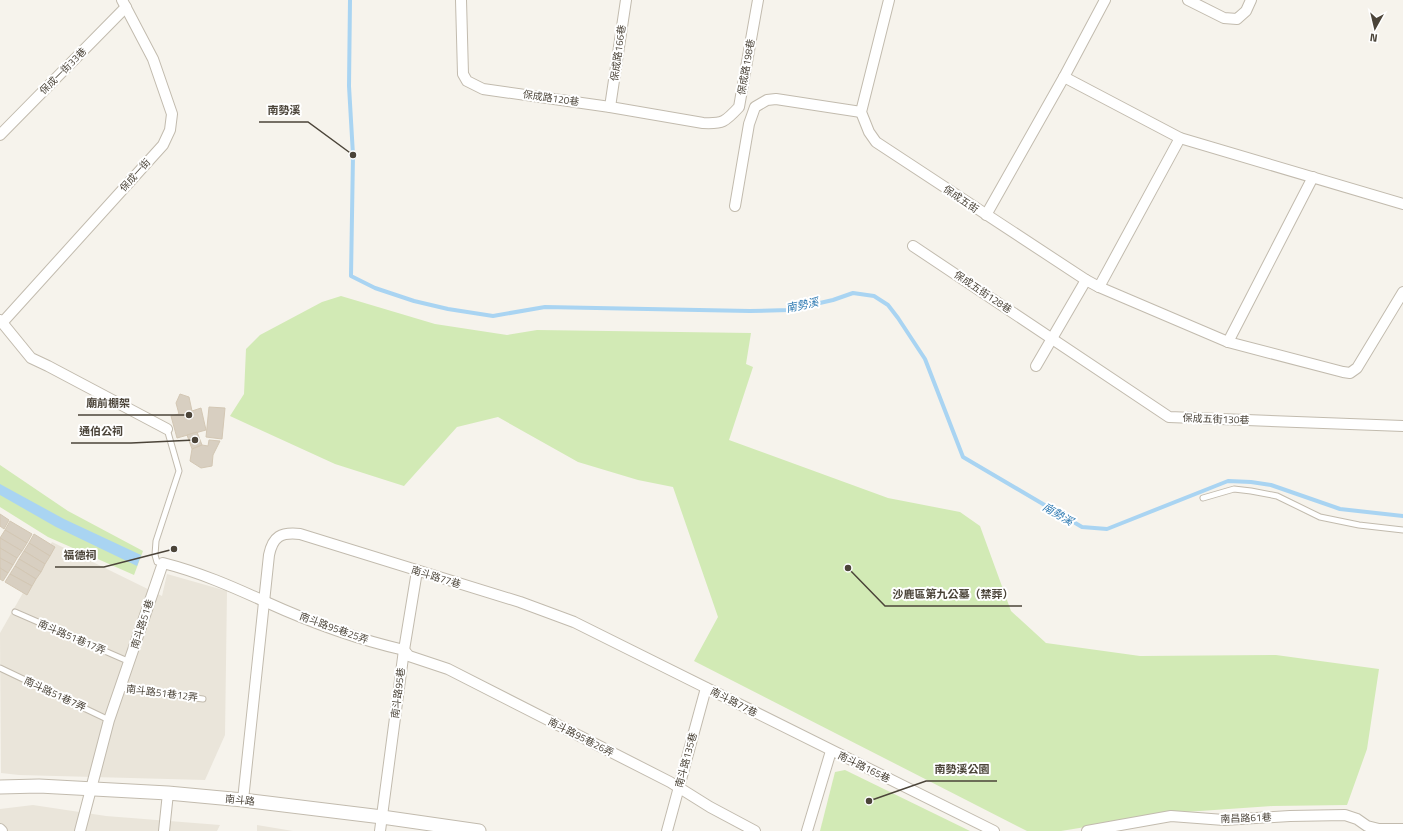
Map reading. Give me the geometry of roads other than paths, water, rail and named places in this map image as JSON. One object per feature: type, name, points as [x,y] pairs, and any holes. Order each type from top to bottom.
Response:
[{"type":"street","name":"保成路120巷","points":[[461,0],[463,74],[467,81],[483,89],[610,107],[703,123],[718,124]]},
{"type":"street","name":"保成路166巷","points":[[610,107],[626,0]]},
{"type":"street","name":"保成路198巷","points":[[718,124],[728,119],[739,107],[758,0]]},
{"type":"street","points":[[735,206],[749,124],[755,107],[767,100],[776,99],[861,112],[889,0]]},
{"type":"street","name":"保成五街","points":[[861,112],[869,132],[876,142],[986,215],[1064,77],[1105,0]]},
{"type":"street","points":[[1188,0],[1224,18],[1238,19],[1246,11],[1250,0]]},
{"type":"street","name":"保成一街33巷","points":[[0,135],[124,3]]},
{"type":"street","name":"保成一街","points":[[124,3],[153,59],[172,114],[170,130],[163,145],[1,322],[31,358],[167,429]]},
{"type":"street","points":[[1064,77],[1180,138],[1313,176],[1403,204]]},
{"type":"street","points":[[1099,287],[1180,138]]},
{"type":"street","points":[[1228,342],[1313,176]]},
{"type":"street","points":[[986,215],[1099,287],[1228,342],[1343,372],[1350,373],[1357,368],[1403,292]]},
{"type":"street","name":"保成五街128巷","points":[[913,246],[1052,339]]},
{"type":"street","points":[[1036,366],[1086,280]]},
{"type":"street","name":"保成五街130巷","points":[[1052,339],[1169,417],[1403,426]]},
{"type":"street","name":"南斗路77巷","points":[[242,800],[271,546],[275,539],[290,533],[300,534],[520,602],[574,622],[831,751]]},
{"type":"street","points":[[164,563],[219,581],[265,602]]},
{"type":"street","name":"南斗路51巷","points":[[80,831],[109,720],[164,563]]},
{"type":"street","name":"南斗路95巷","points":[[380,831],[416,571]]},
{"type":"street","name":"南斗路95巷25弄","points":[[265,602],[315,623],[355,637],[404,650]]},
{"type":"street","name":"南斗路95巷26弄","points":[[404,650],[409,656],[448,670],[679,787],[710,807],[755,831]]},
{"type":"street","name":"南斗路135巷","points":[[667,831],[706,688]]},
{"type":"street","name":"南斗路165巷","points":[[807,831],[831,751],[994,831]]},
{"type":"street","name":"南斗路","points":[[0,787],[39,786],[168,793],[382,816],[479,831]]},
{"type":"street","points":[[164,831],[168,793]]},
{"type":"street","name":"南昌路61巷","points":[[1087,831],[1171,816],[1224,820],[1290,816],[1345,815],[1357,819],[1367,826],[1379,829],[1403,829]]},
{"type":"lane","points":[[164,563],[157,562],[155,555],[156,541],[179,470],[167,429]]},
{"type":"lane","points":[[1203,498],[1234,490],[1251,490],[1277,496],[1320,517],[1359,525],[1403,530]]},
{"type":"lane","name":"南斗路51巷17弄","points":[[15,612],[130,662]]},
{"type":"lane","name":"南斗路51巷7弄","points":[[0,668],[109,720]]},
{"type":"lane","name":"南斗路51巷12弄","points":[[120,688],[203,699]]},
{"type":"water","points":[[0,484],[64,519],[141,555],[137,566],[56,527],[0,495]]},
{"type":"waterway","name":"南勢溪","points":[[350,0],[349,86],[353,155],[351,276],[375,288],[414,301],[448,309],[493,316],[545,307],[750,311],[789,310],[833,300],[853,293],[874,296],[888,305],[925,359],[963,457],[1082,527],[1107,529],[1228,481],[1271,485],[1340,509],[1403,516]]},
{"type":"place","name":"南勢溪","points":[[353,155]]},
{"type":"place","name":"廟前棚架","points":[[189,415]]},
{"type":"place","name":"通伯公祠","points":[[195,440]]},
{"type":"place","name":"福德祠","points":[[174,549]]},
{"type":"place","name":"沙鹿區第九公墓（禁葬）","points":[[848,568]]},
{"type":"place","name":"南勢溪公園","points":[[869,801]]}]
